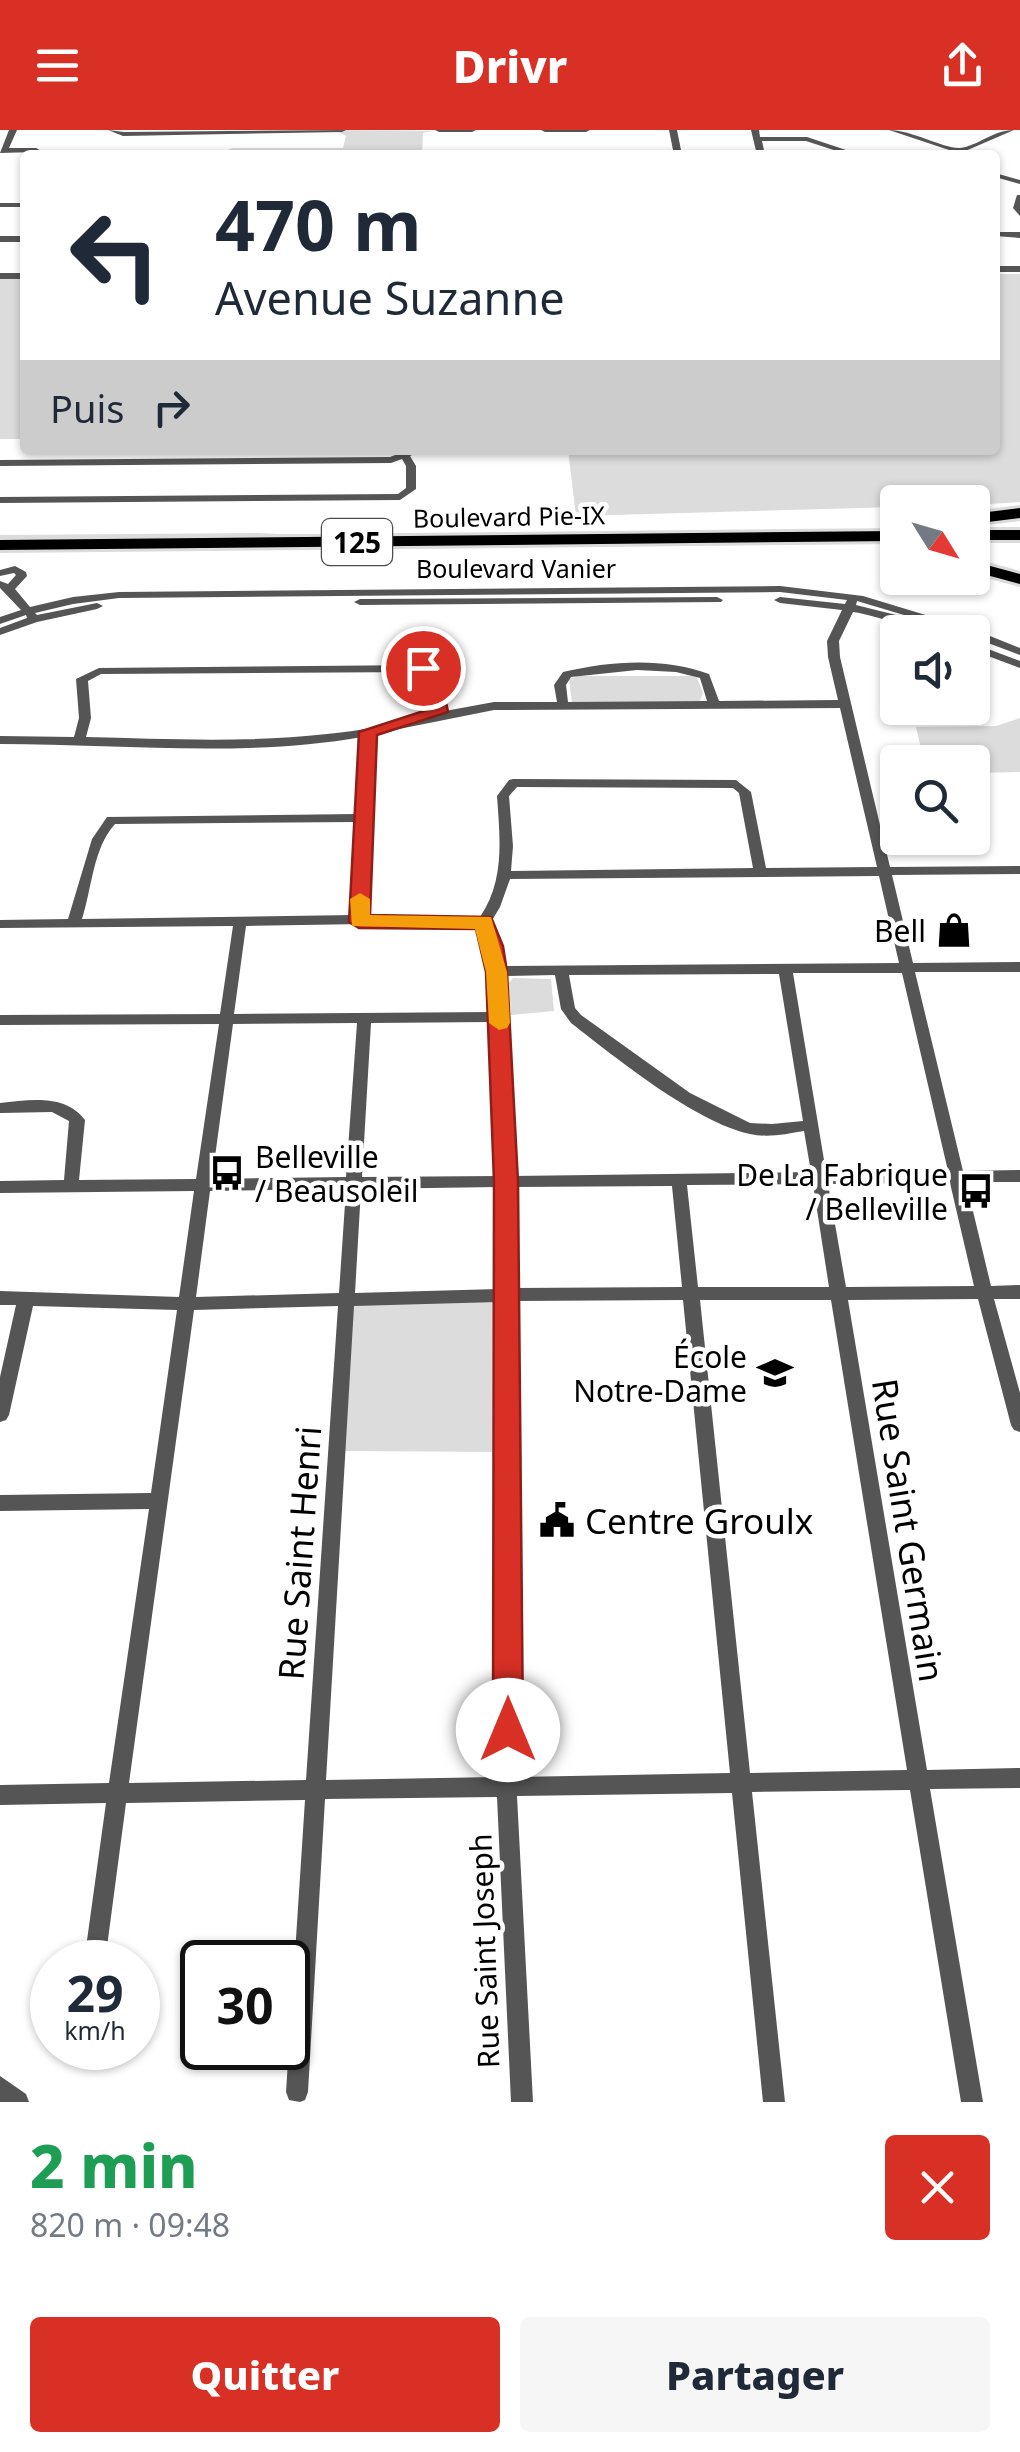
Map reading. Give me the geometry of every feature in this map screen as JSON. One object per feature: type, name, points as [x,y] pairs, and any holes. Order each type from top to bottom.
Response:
[{"type":"highway","points":[[990,519],[1020,513]]},
{"type":"highway","points":[[990,523],[1020,524]]},
{"type":"highway","name":"Boulevard Pie-IX","points":[[0,532],[880,524]]},
{"type":"highway","points":[[990,535],[1020,535]]},
{"type":"highway","name":"Boulevard Pie-IX","points":[[0,545],[880,536]]},
{"type":"highway","points":[[751,538],[880,549]]},
{"type":"highway","points":[[990,571],[1020,580]]},
{"type":"street","points":[[2,151],[13,130]]},
{"type":"street","points":[[112,130],[141,134],[342,130]]},
{"type":"street","points":[[439,130],[472,130]]},
{"type":"street","points":[[545,130],[586,130]]},
{"type":"street","points":[[893,130],[945,150]]},
{"type":"street","points":[[960,150],[1006,130],[1020,135]]},
{"type":"street","points":[[756,134],[807,139],[841,150]]},
{"type":"street","points":[[1020,196],[1020,214]]},
{"type":"street","points":[[0,463],[408,455]]},
{"type":"street","points":[[0,500],[406,495],[411,466],[405,457]]},
{"type":"street","points":[[0,573],[15,569],[21,572],[22,576],[5,587],[30,615]]},
{"type":"street","name":"Boulevard Vanier","points":[[0,621],[119,604],[778,600],[851,602],[902,615]]},
{"type":"street","points":[[851,602],[833,641],[845,704],[984,1292],[1020,1425]]},
{"type":"street","name":"Boulevard Vanier","points":[[851,602],[889,615]]},
{"type":"street","name":"Boulevard Vanier","points":[[0,632],[30,615]]},
{"type":"street","name":"Boulevard Vanier","points":[[990,640],[1020,652]]},
{"type":"street","points":[[990,653],[1020,665]]},
{"type":"street","points":[[79,740],[84,718],[82,679],[99,671],[423,668],[431,672],[437,687],[439,712]]},
{"type":"street","points":[[563,706],[560,685],[567,674],[584,670],[684,668],[705,676],[714,704]]},
{"type":"street","points":[[0,740],[288,741],[368,732],[439,712],[494,706],[845,704]]},
{"type":"street","points":[[359,922],[368,732]]},
{"type":"street","points":[[0,924],[484,922],[503,892],[503,796],[513,783],[736,784],[745,792],[760,872]]},
{"type":"street","points":[[72,924],[83,900],[101,828],[112,820],[364,818]]},
{"type":"street","points":[[506,875],[1020,870]]},
{"type":"street","points":[[97,1940],[240,922]]},
{"type":"street","name":"Rue Saint Joseph","points":[[484,922],[497,972],[506,1182],[507,1788],[517,2099]]},
{"type":"street","points":[[497,972],[1020,966]]},
{"type":"street","name":"Rue Saint Germain","points":[[785,969],[972,2102]]},
{"type":"street","points":[[561,971],[568,1009],[576,1019],[707,1109],[745,1127],[772,1131],[810,1125]]},
{"type":"street","points":[[0,1020],[499,1017]]},
{"type":"street","name":"Rue Saint Henri","points":[[298,2092],[364,1018]]},
{"type":"street","points":[[0,1108],[52,1106],[72,1112],[77,1120],[71,1186]]},
{"type":"street","points":[[0,1187],[1020,1176]]},
{"type":"street","points":[[680,1180],[774,2102]]},
{"type":"street","points":[[0,1298],[187,1304],[506,1295],[1020,1292]]},
{"type":"street","points":[[0,1414],[26,1298]]},
{"type":"street","points":[[0,1503],[159,1500]]},
{"type":"street","points":[[0,1795],[1020,1778]]},
{"type":"street","points":[[0,2086],[18,2102]]},
{"type":"shaded area","points":[[432,131],[423,133],[422,150],[228,150],[343,148],[346,136],[338,132]]},
{"type":"shaded area","points":[[1000,274],[1020,274],[1020,502],[990,504],[990,485],[880,485],[880,507],[576,516],[569,455],[1000,455]]},
{"type":"shaded area","points":[[20,278],[20,439],[0,439],[0,279]]},
{"type":"shaded area","points":[[0,535],[320,536],[0,542]]},
{"type":"shaded area","points":[[692,676],[697,678],[703,693],[700,701],[572,703],[569,679]]},
{"type":"shaded area","points":[[1020,718],[1020,772],[990,773],[990,745],[920,745],[916,727],[996,726]]},
{"type":"shaded area","points":[[513,978],[551,979],[554,1011],[511,1015],[509,983]]},
{"type":"shaded area","points":[[505,1295],[505,1452],[338,1451],[346,1299]]},
{"type":"slow traffic","points":[[360,899],[359,922],[484,922],[497,972],[499,1023]]},
{"type":"place","name":"Bell","points":[[954,930]]},
{"type":"place","name":"Belleville / Beausoleil","points":[[227,1173]]},
{"type":"place","name":"De La Fabrique / Belleville","points":[[976,1191]]},
{"type":"place","name":"École Notre-Dame","points":[[775,1373]]},
{"type":"place","name":"Centre Groulx","points":[[557,1520]]},
{"type":"route","points":[[423,668],[431,672],[437,687],[439,712],[368,732],[359,922],[484,922],[497,972],[506,1182],[508,1730]]}]
